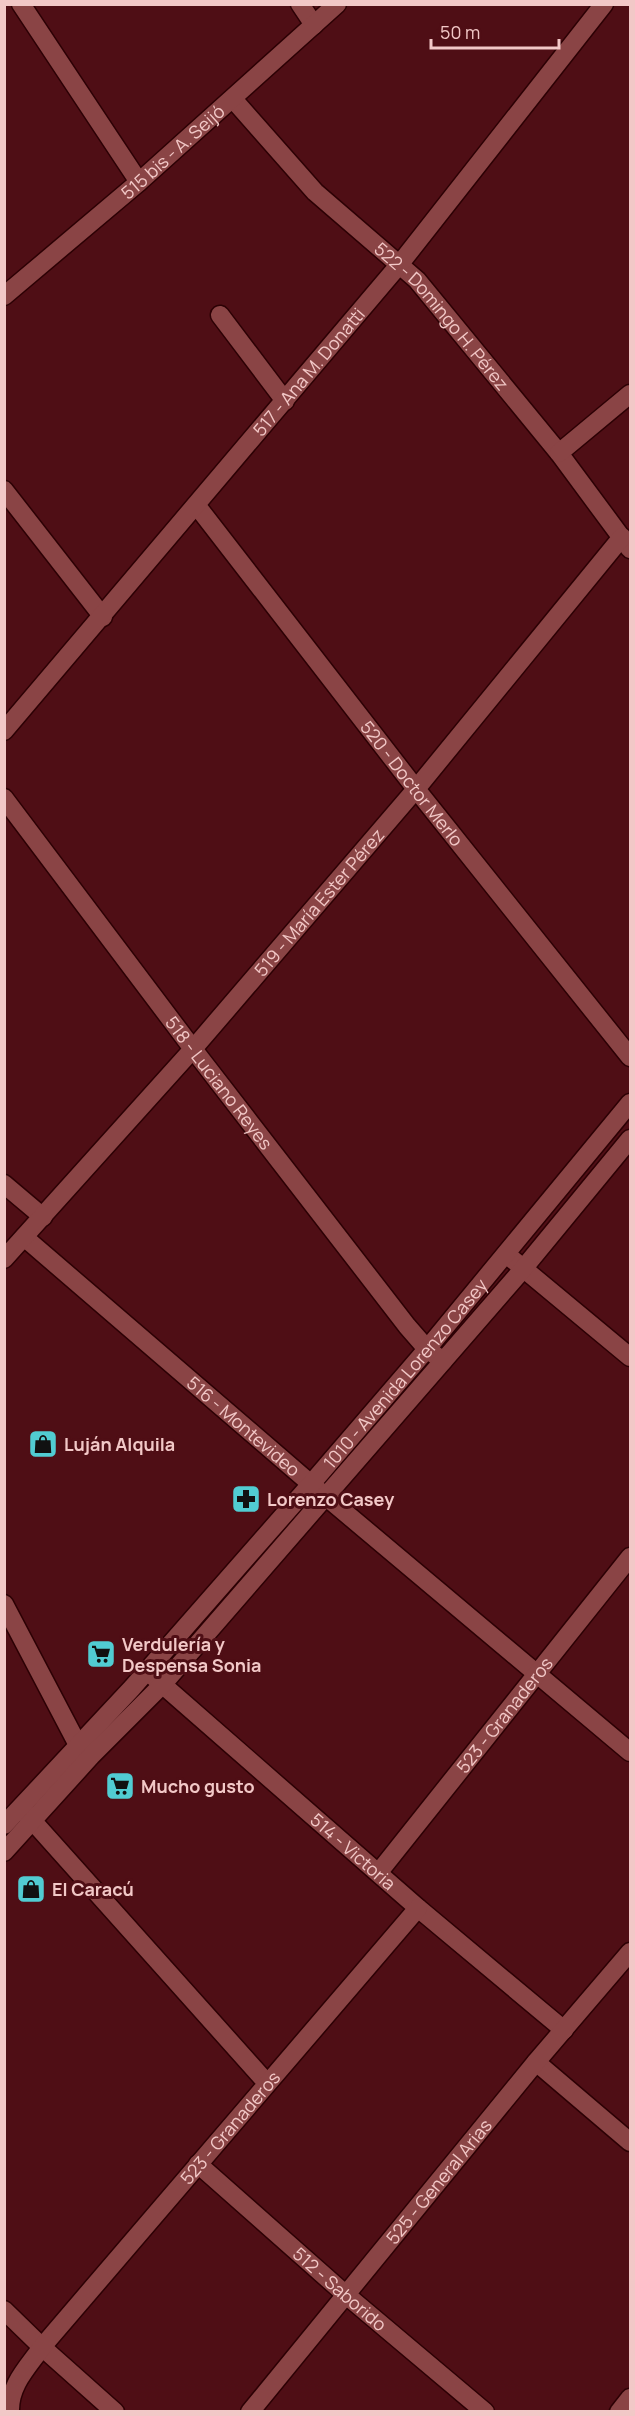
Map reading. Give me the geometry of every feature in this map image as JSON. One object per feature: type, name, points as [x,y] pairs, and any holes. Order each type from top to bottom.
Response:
[{"type":"street","points":[[21,4],[139,182]]},
{"type":"street","points":[[300,4],[314,25]]},
{"type":"street","name":"515 bis - A. Seijó","points":[[4,296],[139,182],[337,4]]},
{"type":"street","name":"517 - Ana M. Donatti","points":[[4,731],[103,617],[399,265],[604,4]]},
{"type":"street","name":"522 - Domingo H. Pérez","points":[[233,99],[315,192],[417,280],[559,453],[626,543]]},
{"type":"street","points":[[220,315],[285,401]]},
{"type":"street","points":[[559,453],[630,394]]},
{"type":"street","points":[[4,490],[103,617]]},
{"type":"street","name":"520 - Doctor Merlo","points":[[197,506],[416,789],[630,1057]]},
{"type":"street","name":"519 - María Ester Pérez","points":[[4,1259],[193,1049],[626,543]]},
{"type":"street","name":"518 - Luciano Reyes","points":[[4,798],[399,1317],[443,1361]]},
{"type":"street","name":"1010 - Avenida Lorenzo Casey","points":[[4,1852],[27,1814],[85,1751],[147,1671],[428,1348],[630,1103]]},
{"type":"street","name":"1010 - Avenida Lorenzo Casey","points":[[85,1751],[162,1685],[523,1269],[630,1139]]},
{"type":"street","points":[[4,1184],[43,1217]]},
{"type":"street","name":"516 - Montevideo","points":[[24,1237],[311,1484],[630,1752]]},
{"type":"street","points":[[506,1254],[630,1357]]},
{"type":"street","name":"523 - Granaderos","points":[[379,1872],[630,1557]]},
{"type":"street","points":[[4,1604],[85,1751]]},
{"type":"street","name":"514 - Victoria","points":[[147,1671],[418,1908],[564,2030]]},
{"type":"street","points":[[27,1814],[267,2083]]},
{"type":"street","name":"1010 - Avenida Lorenzo Casey","points":[[4,1825],[27,1814]]},
{"type":"street","name":"523 - Granaderos","points":[[10,2412],[9,2400],[13,2387],[42,2347],[418,1908]]},
{"type":"street","name":"525 - General Arias","points":[[250,2412],[536,2062],[630,1952]]},
{"type":"street","points":[[536,2062],[630,2142]]},
{"type":"street","name":"512 - Saborido","points":[[198,2164],[345,2295],[484,2412]]},
{"type":"street","points":[[4,2310],[116,2412]]},
{"type":"street","points":[[619,2412],[630,2398]]},
{"type":"place","name":"Luján Alquila","points":[[43,1444]]},
{"type":"place","name":"Lorenzo Casey","points":[[246,1499]]},
{"type":"place","name":"Verdulería y Despensa Sonia","points":[[101,1654]]},
{"type":"place","name":"Mucho gusto","points":[[120,1786]]},
{"type":"place","name":"El Caracú","points":[[31,1889]]}]
